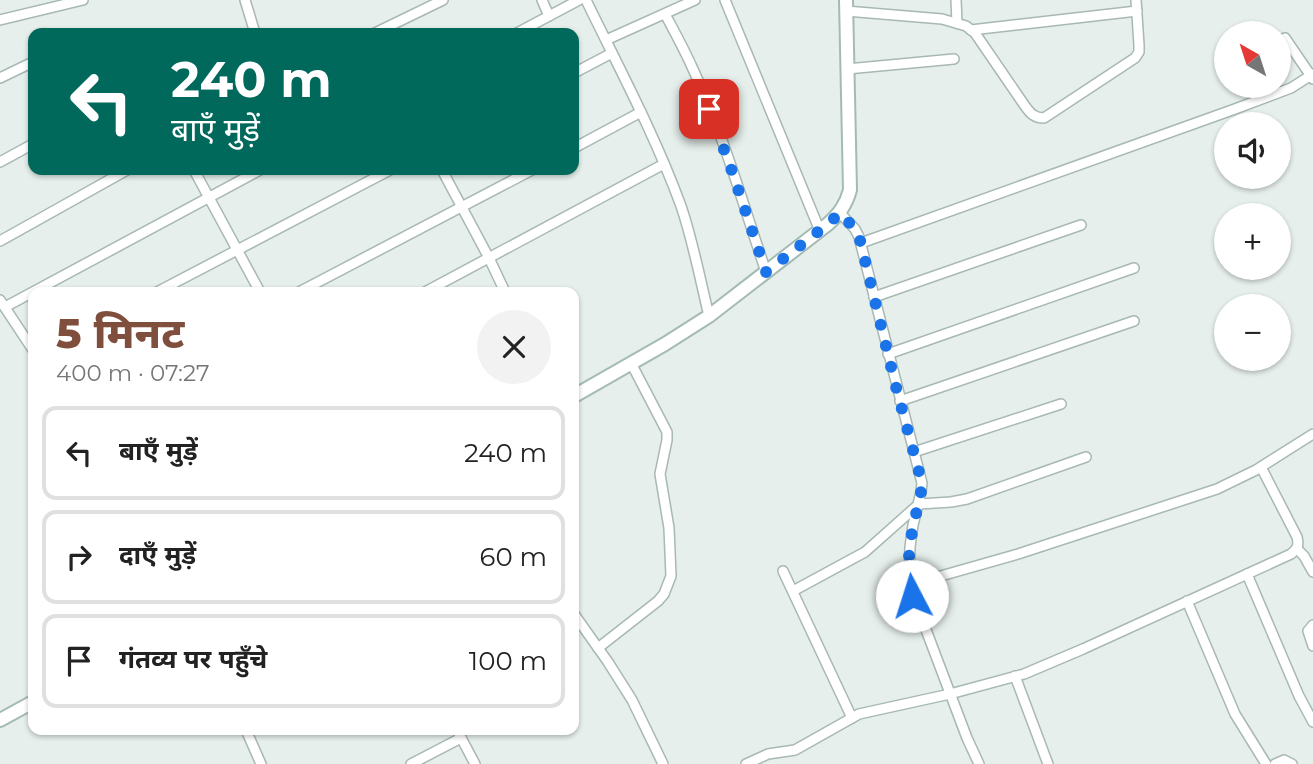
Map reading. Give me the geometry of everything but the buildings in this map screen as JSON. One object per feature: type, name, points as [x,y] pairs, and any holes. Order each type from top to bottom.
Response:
[{"type":"street","points":[[0,20],[83,0]]},
{"type":"street","points":[[385,28],[443,0]]},
{"type":"street","points":[[542,0],[549,16]]},
{"type":"street","points":[[526,28],[579,0]]},
{"type":"street","points":[[586,0],[654,138],[685,220],[709,316]]},
{"type":"street","points":[[606,40],[695,0]]},
{"type":"street","points":[[725,0],[820,231]]},
{"type":"street","points":[[956,0],[957,23]]},
{"type":"street","points":[[579,393],[709,316],[840,213],[850,190],[846,5],[943,19],[971,30],[1024,106],[1037,118],[1044,118],[1135,58],[1139,52],[1136,0]]},
{"type":"street","points":[[248,1],[255,28]]},
{"type":"street","points":[[971,30],[1137,11]]},
{"type":"street","points":[[665,14],[702,89],[766,272]]},
{"type":"street","points":[[861,243],[1291,88],[1312,76],[1292,49]]},
{"type":"street","points":[[579,70],[612,53]]},
{"type":"street","points":[[847,69],[954,59]]},
{"type":"street","points":[[0,78],[28,64]]},
{"type":"street","points":[[579,145],[642,112]]},
{"type":"street","points":[[0,162],[28,147]]},
{"type":"street","points":[[434,287],[664,164]]},
{"type":"street","points":[[0,241],[118,175]]},
{"type":"street","points":[[197,175],[257,287]]},
{"type":"street","points":[[33,287],[251,175]]},
{"type":"street","points":[[167,287],[380,175]]},
{"type":"street","points":[[445,175],[502,287]]},
{"type":"street","points":[[308,287],[522,175]]},
{"type":"street","points":[[840,213],[855,229],[861,243],[922,483],[910,547],[909,585],[979,764]]},
{"type":"street","points":[[874,297],[1081,225]]},
{"type":"street","points":[[888,354],[1134,268]]},
{"type":"street","points":[[28,290],[2,303],[28,342]]},
{"type":"street","points":[[900,401],[1134,321]]},
{"type":"street","points":[[598,648],[658,601],[671,576],[669,528],[660,474],[667,432],[631,363]]},
{"type":"street","points":[[914,452],[1061,404]]},
{"type":"street","points":[[909,585],[1018,554],[1217,489],[1261,467],[1313,434]]},
{"type":"street","points":[[793,591],[865,552],[919,504],[967,499],[1086,457]]},
{"type":"street","points":[[746,764],[768,754],[795,750],[866,713],[950,694],[1035,670],[1291,554],[1299,544],[1297,537],[1261,467]]},
{"type":"street","points":[[1297,548],[1313,572]]},
{"type":"street","points":[[783,571],[852,718]]},
{"type":"street","points":[[1247,574],[1299,696],[1313,722]]},
{"type":"street","points":[[1187,601],[1235,714],[1266,764]]},
{"type":"street","points":[[579,621],[632,700],[663,764]]},
{"type":"street","points":[[1313,625],[1308,631],[1313,646]]},
{"type":"street","points":[[1015,676],[1048,764]]},
{"type":"street","points":[[0,720],[28,705]]},
{"type":"street","points":[[248,735],[261,764]]},
{"type":"street","points":[[411,764],[457,735]]},
{"type":"street","points":[[460,735],[475,764]]},
{"type":"street","points":[[1275,764],[1284,760],[1292,764]]},
{"type":"route","points":[[709,109],[766,272],[840,213],[859,236],[922,483],[913,524],[909,566],[912,596]]}]
